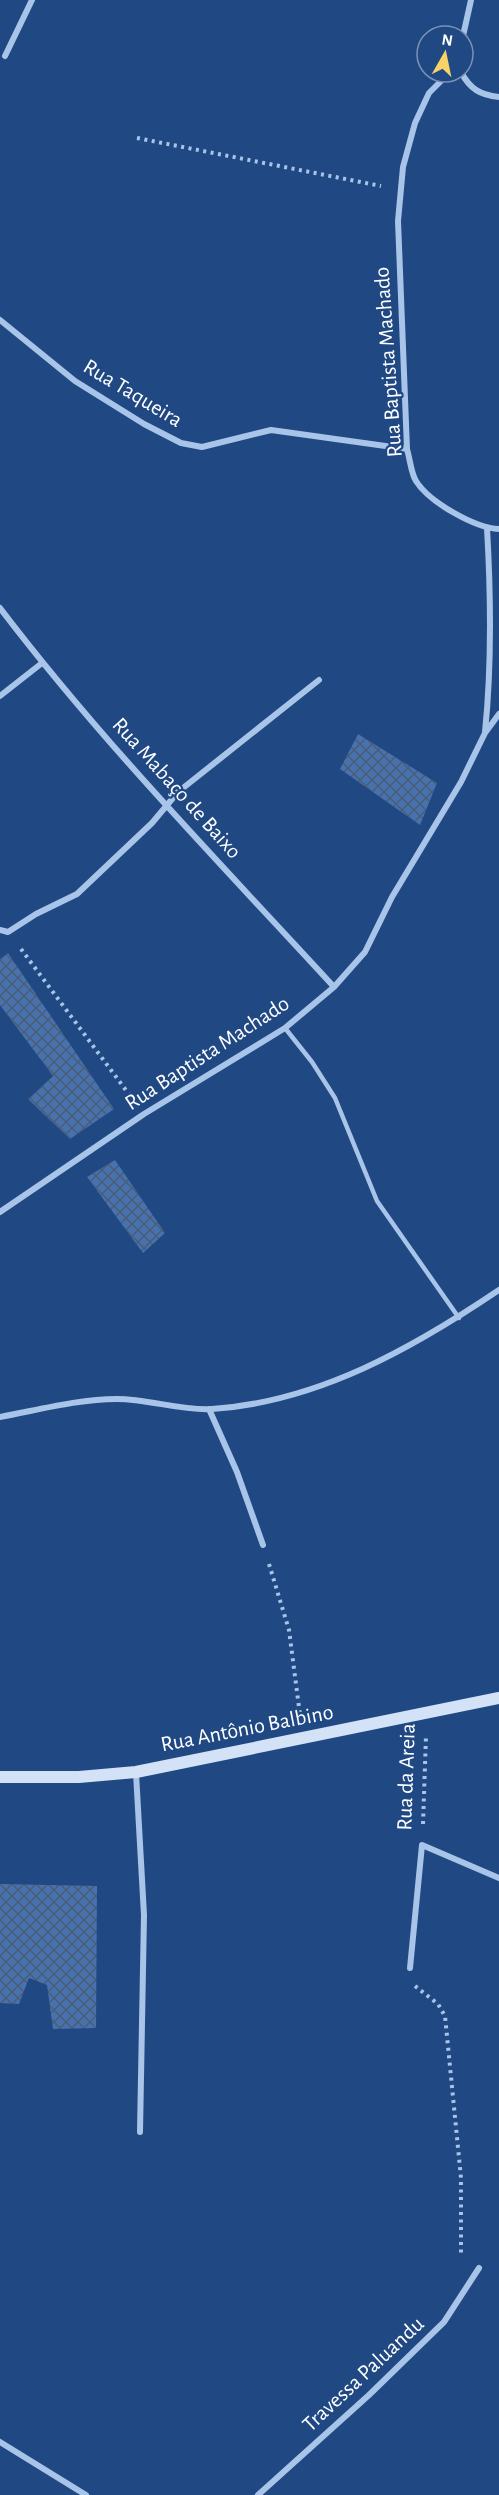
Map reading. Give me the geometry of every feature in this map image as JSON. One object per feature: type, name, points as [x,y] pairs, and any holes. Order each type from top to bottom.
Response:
[{"type":"main road","name":"Rua Antônio Balbino","points":[[0,1777],[80,1777],[136,1772],[303,1740],[426,1711],[499,1698]]},
{"type":"street","points":[[5,56],[32,0]]},
{"type":"street","points":[[466,24],[471,0]]},
{"type":"street","name":"Rua Baptista Machado","points":[[438,84],[429,93],[414,123],[403,167],[398,221],[407,449],[416,480],[436,500],[487,528],[491,657],[485,733]]},
{"type":"street","points":[[468,84],[470,88],[486,95],[499,97]]},
{"type":"street","name":"Rua Taqueira","points":[[0,320],[75,381],[144,424],[181,443],[202,447],[271,430],[407,449]]},
{"type":"street","points":[[487,528],[499,529]]},
{"type":"street","name":"Rua Mabaço de Baixo","points":[[0,608],[42,663],[166,805],[334,987]]},
{"type":"street","points":[[0,696],[42,663]]},
{"type":"street","points":[[0,930],[8,932],[36,914],[77,894],[152,823],[166,805],[236,744],[319,680]]},
{"type":"street","name":"Rua Baptista Machado","points":[[0,1212],[144,1114],[285,1028],[334,987],[365,952],[392,897],[461,783],[485,733],[499,714]]},
{"type":"street","points":[[0,1417],[117,1399],[209,1409],[254,1405],[300,1392],[361,1370],[459,1318],[499,1290]]},
{"type":"street","points":[[209,1409],[237,1472],[263,1545]]},
{"type":"street","points":[[136,1772],[144,1915],[140,2132]]},
{"type":"street","name":"Rua da Areia","points":[[410,1968],[422,1845],[499,1878]]},
{"type":"street","name":"Travessa Paluandu","points":[[258,2495],[369,2395],[444,2322],[479,2268]]},
{"type":"street","points":[[0,2442],[86,2495]]},
{"type":"lane","points":[[285,1028],[326,1081],[377,1201],[459,1318]]},
{"type":"path","points":[[137,138],[401,190]]},
{"type":"path","points":[[8,932],[144,1114]]},
{"type":"path","points":[[263,1545],[289,1630],[303,1740]]},
{"type":"path","name":"Rua da Areia","points":[[422,1845],[426,1711]]},
{"type":"path","points":[[410,1968],[411,1983],[438,2004],[445,2016],[461,2178],[460,2258]]},
{"type":"building","points":[[358,734],[437,783],[420,825],[340,769]]},
{"type":"building","points":[[8,953],[114,1109],[70,1139],[28,1099],[53,1076],[0,1005],[0,959]]},
{"type":"building","points":[[115,1160],[165,1233],[143,1253],[87,1177]]},
{"type":"building","points":[[0,1884],[97,1886],[96,2028],[53,2029],[47,1985],[29,1978],[19,2004],[0,2003]]}]
